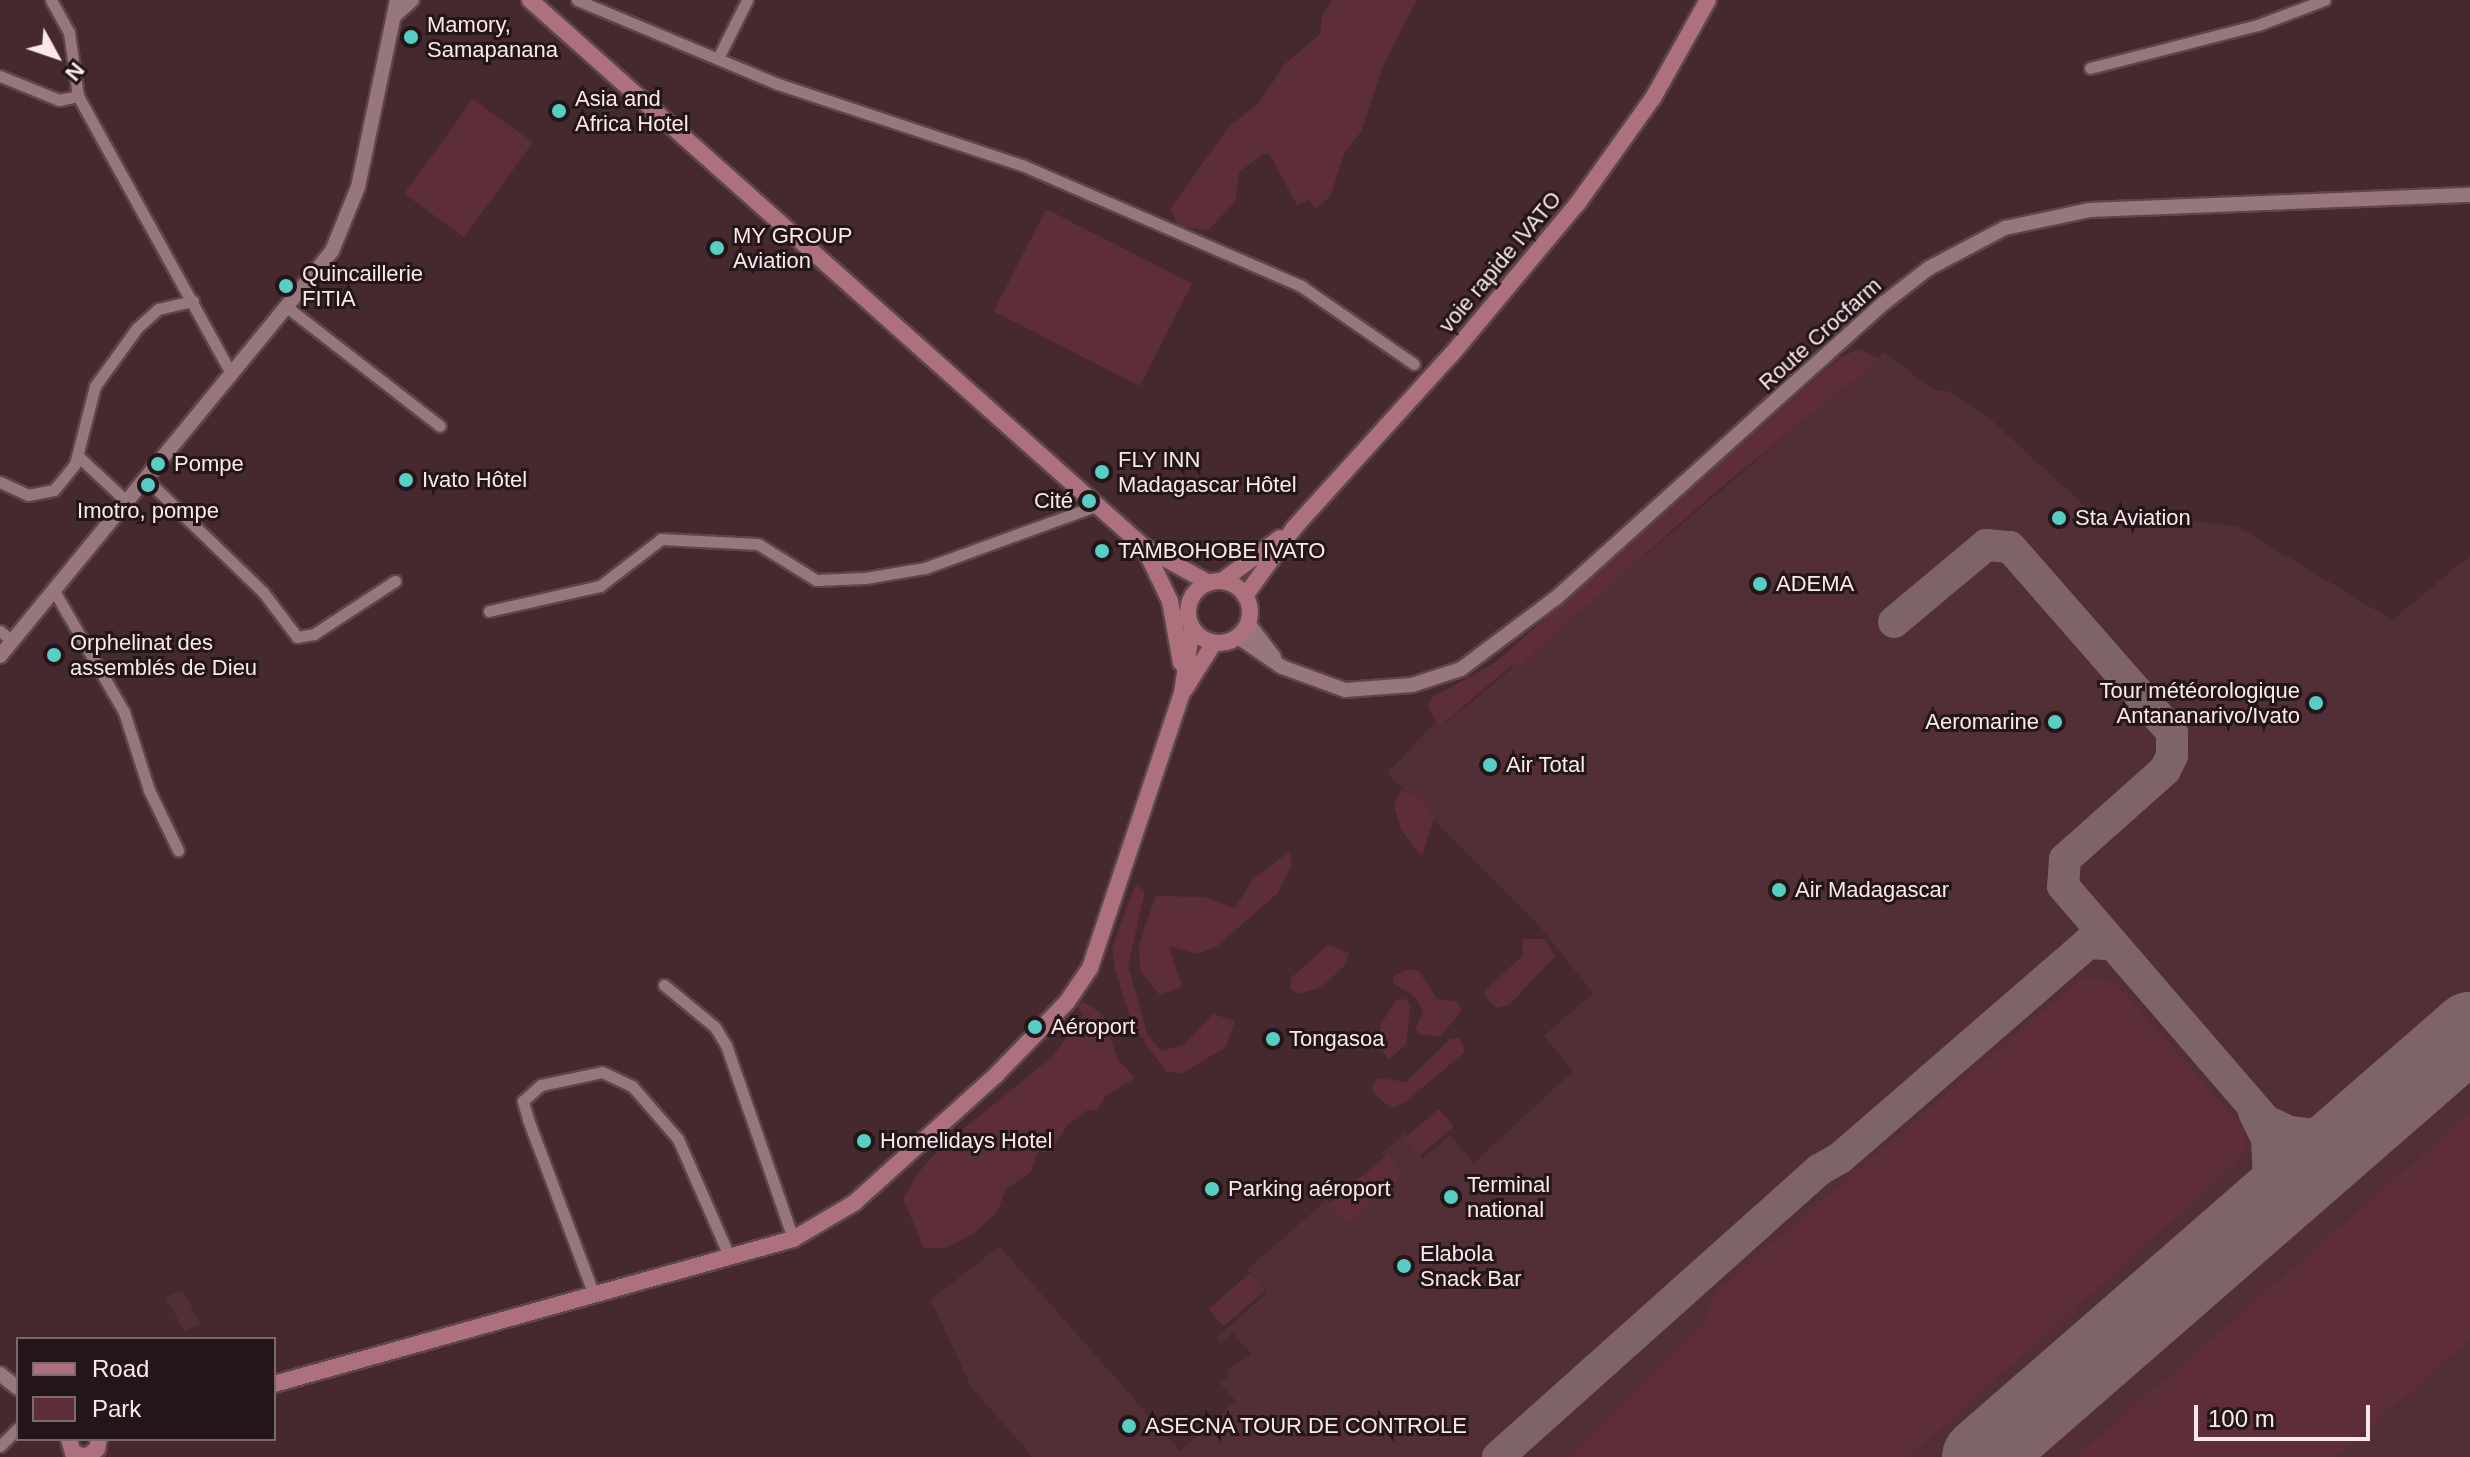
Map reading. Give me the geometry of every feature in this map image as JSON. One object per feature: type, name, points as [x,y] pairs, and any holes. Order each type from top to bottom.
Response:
[{"type":"main road","points":[[530,0],[1144,547],[1190,622],[1214,643]]},
{"type":"main road","name":"voie rapide IVATO","points":[[1294,528],[1452,354],[1578,203],[1653,98],[1708,0]]},
{"type":"main road","points":[[276,1383],[793,1239],[854,1203],[996,1075],[1067,1002],[1090,968],[1182,693],[1190,622],[1189,602],[1294,528]]},
{"type":"main road","points":[[1182,693],[1214,643],[1243,630],[1245,596],[1294,528]]},
{"type":"main road","points":[[1144,547],[1245,596]]},
{"type":"main road","points":[[1144,547],[1170,601],[1182,693]]},
{"type":"street","points":[[51,0],[69,32],[78,96],[231,373]]},
{"type":"street","points":[[0,656],[5,635],[53,589],[332,251],[349,213],[397,0]]},
{"type":"street","points":[[394,16],[412,0]]},
{"type":"street","points":[[577,0],[719,56],[792,89],[1024,166],[1301,286],[1414,364]]},
{"type":"street","points":[[719,56],[747,0]]},
{"type":"street","points":[[2090,68],[2258,25],[2324,0]]},
{"type":"street","points":[[0,76],[59,100],[78,96]]},
{"type":"street","name":"Route Crocfarm","points":[[1243,630],[1282,667],[1345,690],[1412,685],[1461,669],[1556,598],[1884,303],[1929,268],[2005,228],[2090,210],[2470,195]]},
{"type":"street","points":[[0,482],[28,495],[54,490],[78,456],[95,386],[137,328],[158,309],[193,301]]},
{"type":"street","points":[[288,308],[440,426]]},
{"type":"street","points":[[78,456],[127,502]]},
{"type":"street","points":[[146,479],[263,592],[297,637],[314,634],[395,581]]},
{"type":"street","points":[[489,611],[600,586],[661,539],[758,544],[816,580],[865,578],[925,568],[1098,505]]},
{"type":"street","points":[[53,589],[124,712],[149,790],[178,850]]},
{"type":"street","points":[[664,985],[715,1027],[726,1045],[793,1239]]},
{"type":"street","points":[[594,1295],[523,1101],[527,1092],[541,1085],[602,1072],[632,1086],[678,1139],[730,1258]]},
{"type":"street","points":[[0,1374],[16,1386]]},
{"type":"street","points":[[0,1446],[16,1430]]},
{"type":"shaded area","points":[[1884,352],[1935,391],[1948,391],[1989,418],[2096,516],[2156,515],[2238,527],[2392,620],[2470,556],[2470,1457],[1033,1457],[971,1387],[931,1300],[999,1246],[1180,1451],[1236,1401],[1220,1383],[1230,1375],[1226,1370],[1252,1355],[1233,1333],[1221,1343],[1217,1337],[1267,1293],[1247,1269],[1327,1200],[1348,1223],[1386,1155],[1381,1154],[1405,1133],[1422,1159],[1450,1135],[1474,1163],[1573,1071],[1544,1036],[1593,993],[1540,927],[1387,773],[1436,722],[1440,726],[1472,702]]},
{"type":"shaded area","points":[[182,1290],[201,1324],[185,1331],[165,1298]]},
{"type":"green space","points":[[1332,0],[1417,0],[1383,66],[1361,132],[1344,153],[1331,195],[1316,209],[1309,200],[1297,205],[1269,153],[1263,154],[1239,172],[1235,202],[1208,230],[1178,226],[1170,209],[1230,125],[1257,105],[1285,64],[1320,34],[1322,16]]},
{"type":"green space","points":[[473,99],[533,142],[464,237],[404,194]]},
{"type":"green space","points":[[1046,209],[1192,283],[1140,386],[994,311]]},
{"type":"green space","points":[[1859,349],[1879,359],[1713,494],[1521,664],[1511,666],[1440,726],[1436,722],[1428,706],[1433,697],[1496,662],[1840,357]]},
{"type":"green space","points":[[1401,790],[1419,796],[1434,818],[1422,857],[1401,830],[1394,805]]},
{"type":"green space","points":[[1290,851],[1292,865],[1278,893],[1216,947],[1197,954],[1169,946],[1182,987],[1160,995],[1140,970],[1139,944],[1156,896],[1204,897],[1235,908],[1253,879]]},
{"type":"green space","points":[[1136,883],[1145,892],[1128,965],[1147,1034],[1161,1051],[1184,1045],[1213,1014],[1235,1021],[1225,1048],[1182,1073],[1166,1072],[1132,1023],[1115,970],[1112,948]]},
{"type":"green space","points":[[1523,939],[1544,939],[1555,956],[1509,1005],[1496,1008],[1483,993],[1522,956]]},
{"type":"green space","points":[[1328,945],[1349,953],[1344,966],[1322,987],[1298,994],[1290,988],[1291,978]]},
{"type":"green space","points":[[1405,970],[1418,970],[1437,999],[1456,1001],[1462,1009],[1441,1036],[1421,1035],[1415,1029],[1423,1011],[1414,996],[1393,983],[1393,977]]},
{"type":"green space","points":[[2083,977],[2109,980],[2120,988],[2244,1128],[2246,1152],[2229,1170],[1909,1457],[1570,1457],[1702,1326],[1716,1291]]},
{"type":"green space","points":[[1406,999],[1410,1005],[1406,1045],[1388,1060],[1377,1041],[1381,1024],[1396,1000]]},
{"type":"green space","points":[[1075,1002],[1086,1003],[1103,1015],[1118,1060],[1135,1078],[1106,1096],[1097,1110],[1085,1111],[1068,1125],[1050,1152],[1037,1152],[1031,1172],[1006,1189],[997,1212],[973,1234],[946,1248],[924,1248],[903,1199],[918,1173],[942,1146],[1052,1057],[1083,1015]]},
{"type":"green space","points":[[1460,1038],[1465,1052],[1404,1103],[1391,1108],[1374,1094],[1372,1085],[1379,1078],[1406,1082],[1450,1039]]},
{"type":"green space","points":[[1439,1109],[1454,1127],[1419,1156],[1405,1138]]},
{"type":"green space","points":[[2470,1113],[2470,1340],[2335,1457],[2076,1457]]},
{"type":"green space","points":[[1387,1155],[1404,1175],[1346,1223],[1330,1203]]},
{"type":"green space","points":[[1250,1273],[1265,1290],[1224,1326],[1208,1309]]},
{"type":"taxiway","points":[[1894,622],[1986,545],[2010,547],[2172,732],[2172,756],[2165,770],[2065,859],[2063,886],[2266,1121],[2290,1132],[2316,1135],[2342,1133],[2369,1119]]},
{"type":"taxiway","points":[[1498,1457],[1819,1170],[1840,1158],[2088,943],[2110,944]]},
{"type":"taxiway","points":[[2239,1232],[2259,1208],[2269,1180],[2267,1139],[2254,1112]]},
{"type":"runway","points":[[1981,1457],[2470,1031]]},
{"type":"place","name":"Mamory, Samapanana","points":[[411,37]]},
{"type":"place","name":"Asia and Africa Hotel","points":[[559,111]]},
{"type":"place","name":"MY GROUP Aviation","points":[[717,248]]},
{"type":"place","name":"Quincaillerie FITIA","points":[[286,286]]},
{"type":"place","name":"Pompe","points":[[158,464]]},
{"type":"place","name":"FLY INN Madagascar Hôtel","points":[[1102,472]]},
{"type":"place","name":"Ivato Hôtel","points":[[406,480]]},
{"type":"place","name":"Imotro, pompe","points":[[148,485]]},
{"type":"place","name":"Cité","points":[[1089,501]]},
{"type":"place","name":"Sta Aviation","points":[[2059,518]]},
{"type":"place","name":"TAMBOHOBE IVATO","points":[[1102,551]]},
{"type":"place","name":"ADEMA","points":[[1760,584]]},
{"type":"place","name":"Orphelinat des assemblés de Dieu","points":[[54,655]]},
{"type":"place","name":"Tour météorologique Antananarivo/Ivato","points":[[2316,703]]},
{"type":"place","name":"Aeromarine","points":[[2055,722]]},
{"type":"place","name":"Air Total","points":[[1490,765]]},
{"type":"place","name":"Air Madagascar","points":[[1779,890]]},
{"type":"place","name":"Aéroport","points":[[1035,1027]]},
{"type":"place","name":"Tongasoa","points":[[1273,1039]]},
{"type":"place","name":"Homelidays Hotel","points":[[864,1141]]},
{"type":"place","name":"Parking aéroport","points":[[1212,1189]]},
{"type":"place","name":"Terminal national","points":[[1451,1197]]},
{"type":"place","name":"Elabola Snack Bar","points":[[1404,1266]]},
{"type":"place","name":"ASECNA TOUR DE CONTROLE","points":[[1129,1426]]}]
